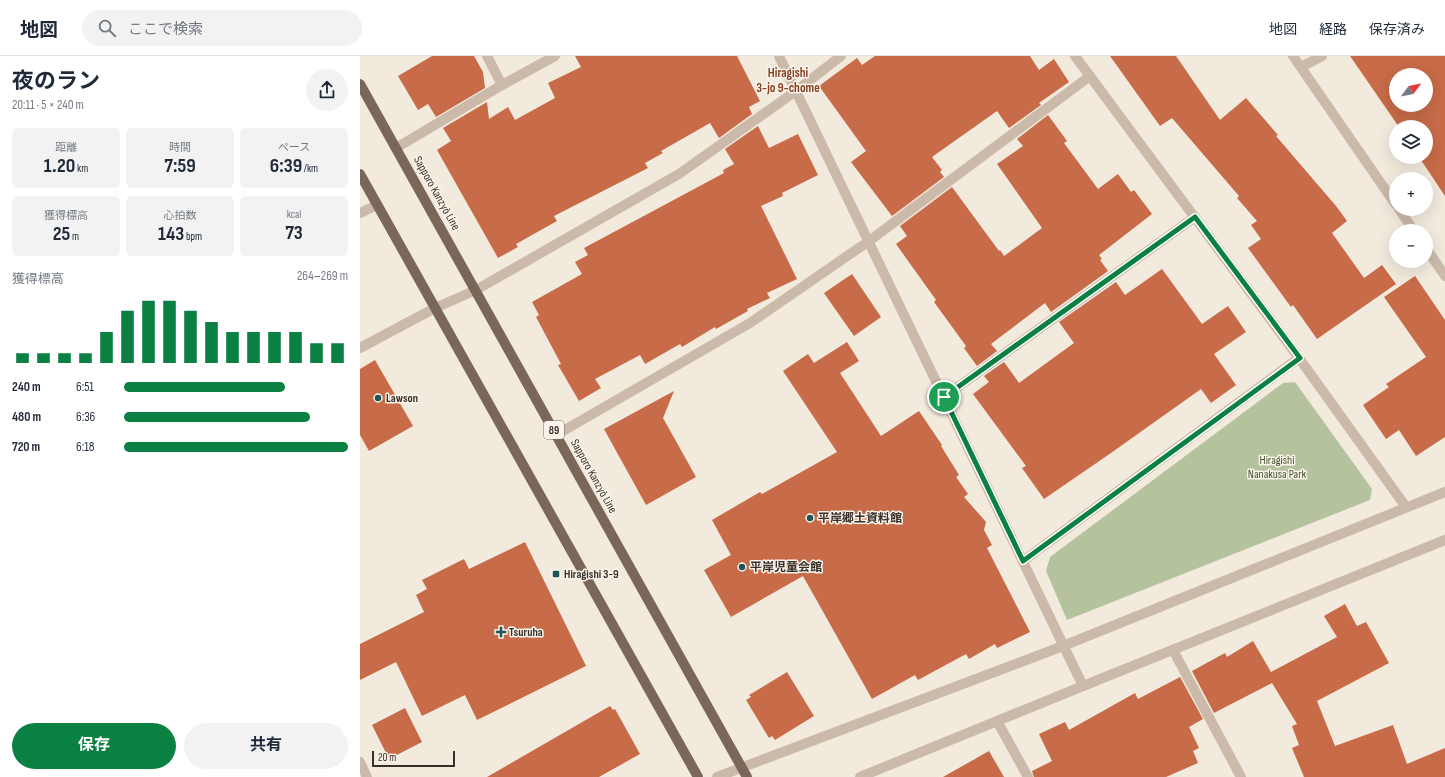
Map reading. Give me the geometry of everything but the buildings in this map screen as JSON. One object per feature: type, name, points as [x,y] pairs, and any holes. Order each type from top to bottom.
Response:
[{"type":"main road","name":"Sapporo Kanzyō Line","points":[[360,84],[747,777]]},
{"type":"main road","points":[[360,174],[698,777]]},
{"type":"street","points":[[487,56],[502,85]]},
{"type":"street","points":[[396,148],[502,85],[555,56]]},
{"type":"street","points":[[779,56],[1082,686]]},
{"type":"street","points":[[360,348],[435,308],[476,290],[680,174],[796,91],[841,56]]},
{"type":"street","points":[[1075,56],[1300,358],[1406,507]]},
{"type":"street","points":[[1293,56],[1389,195]]},
{"type":"street","points":[[1300,67],[1322,56]]},
{"type":"street","points":[[556,435],[750,323],[869,241],[1090,76]]},
{"type":"street","points":[[360,214],[378,205]]},
{"type":"street","points":[[944,397],[1195,217]]},
{"type":"street","points":[[1433,258],[1445,276]]},
{"type":"street","points":[[1023,561],[1300,358]]},
{"type":"street","points":[[717,777],[1063,646],[1445,492]]},
{"type":"street","points":[[860,777],[1445,540]]},
{"type":"street","points":[[1173,650],[1241,777]]},
{"type":"street","points":[[998,721],[1028,777]]},
{"type":"street","points":[[360,762],[367,777]]},
{"type":"green space","name":"Hiragishi Nanakusa Park","points":[[1295,382],[1372,489],[1370,500],[1067,620],[1046,571],[1050,557],[1283,383]]},
{"type":"place","name":"Lawson","points":[[378,398]]},
{"type":"place","name":"平岸郷土資料館","points":[[810,518]]},
{"type":"place","name":"平岸児童会館","points":[[742,567]]},
{"type":"place","name":"Hiragishi 3-9","points":[[556,574]]},
{"type":"place","name":"Tsuruha","points":[[501,632]]},
{"type":"district","name":"Hiragishi 3-jo 9-chome","points":[[788,80]]},
{"type":"route","points":[[1195,217],[1300,358],[1023,561],[944,397],[1195,217]]}]
